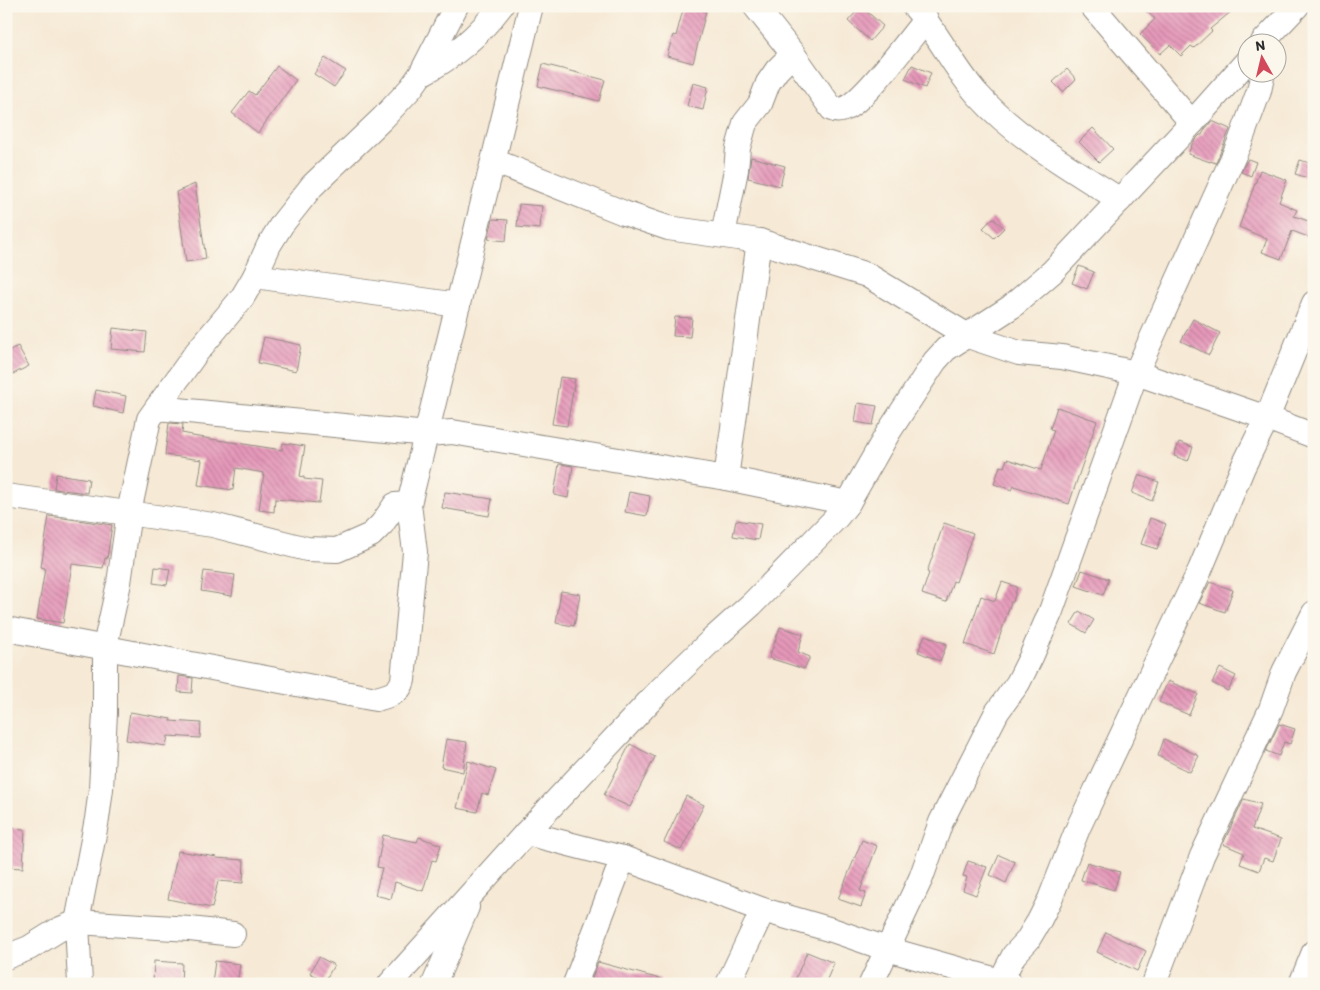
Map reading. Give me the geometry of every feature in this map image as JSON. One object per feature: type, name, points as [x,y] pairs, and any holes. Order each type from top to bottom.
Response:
[{"type":"street","points":[[80,984],[77,922],[101,789],[105,713],[105,646],[119,583],[128,512],[144,434],[149,419],[196,353],[242,298],[282,224],[312,186],[383,118],[411,88],[421,74],[456,6]]},
{"type":"street","points":[[421,74],[439,66],[477,35],[501,6]]},
{"type":"street","points":[[6,629],[376,698],[385,697],[398,691],[403,680],[415,552],[410,504],[531,6]]},
{"type":"street","points":[[755,6],[793,54],[832,109],[838,111],[845,109],[863,95],[920,13],[978,95],[1000,117],[1058,160],[1120,200]]},
{"type":"street","points":[[1092,6],[1192,122]]},
{"type":"street","points":[[1275,32],[1297,6]]},
{"type":"street","points":[[723,235],[736,170],[738,148],[746,123],[760,104],[768,83],[776,70],[793,54]]},
{"type":"street","points":[[390,984],[526,833],[660,690],[752,604],[820,536],[848,503],[888,433],[935,361],[946,349],[1011,307],[1052,272],[1238,71]]},
{"type":"street","points":[[871,984],[921,878],[941,822],[997,712],[1018,682],[1051,611],[1136,373],[1240,142],[1260,82]]},
{"type":"street","points":[[494,161],[624,213],[668,228],[759,242],[867,275],[968,336],[1019,353],[1062,357],[1136,373],[1314,436]]},
{"type":"street","points":[[726,478],[759,242]]},
{"type":"street","points":[[255,276],[458,305]]},
{"type":"street","points":[[526,833],[623,858],[763,910],[832,930],[886,949],[1004,983],[1014,955],[1027,941],[1050,899],[1078,828],[1200,570],[1243,467],[1267,418],[1314,304]]},
{"type":"street","points":[[157,408],[428,434],[452,432],[726,478],[848,503]]},
{"type":"street","points":[[6,496],[213,525],[307,549],[337,550],[371,534],[382,524],[396,505],[410,504]]},
{"type":"street","points":[[1154,984],[1202,856],[1271,709],[1284,672],[1314,613]]},
{"type":"street","points":[[576,984],[623,858]]},
{"type":"street","points":[[434,984],[476,888]]},
{"type":"street","points":[[728,984],[763,910]]},
{"type":"street","points":[[6,957],[29,948],[58,930],[77,922],[190,929],[233,934]]},
{"type":"street","points":[[1301,984],[1314,952]]},
{"type":"building","points":[[684,6],[706,11],[693,63],[667,56],[673,35],[676,36]]},
{"type":"building","points":[[861,6],[883,26],[870,41],[848,21]]},
{"type":"building","points":[[1140,6],[1238,6],[1210,29],[1212,31],[1194,48],[1191,46],[1181,56],[1170,45],[1160,54],[1140,34],[1155,19]]},
{"type":"building","points":[[325,58],[346,71],[334,87],[314,74]]},
{"type":"building","points":[[543,64],[605,80],[599,101],[538,86]]},
{"type":"building","points":[[912,65],[931,73],[925,88],[905,79]]},
{"type":"building","points":[[277,66],[296,80],[258,133],[232,113],[249,91],[255,95]]},
{"type":"building","points":[[1067,69],[1076,79],[1063,92],[1053,82]]},
{"type":"building","points":[[693,83],[708,87],[703,110],[687,106]]},
{"type":"building","points":[[1212,121],[1230,129],[1216,163],[1188,154],[1193,142],[1202,135]]},
{"type":"building","points":[[1093,128],[1113,149],[1099,162],[1079,142]]},
{"type":"building","points":[[751,157],[785,166],[780,186],[748,178]]},
{"type":"building","points":[[1248,159],[1256,162],[1251,176],[1241,172]]},
{"type":"building","points":[[1300,160],[1313,164],[1308,178],[1295,174]]},
{"type":"building","points":[[1260,170],[1287,180],[1279,202],[1297,210],[1294,216],[1314,223],[1314,239],[1292,231],[1281,259],[1262,252],[1267,239],[1239,227]]},
{"type":"building","points":[[195,184],[206,259],[186,262],[176,192]]},
{"type":"building","points":[[519,204],[542,206],[540,229],[517,227]]},
{"type":"building","points":[[993,218],[1004,228],[994,238],[983,228]]},
{"type":"building","points":[[493,219],[508,220],[506,241],[488,239]]},
{"type":"building","points":[[1079,266],[1094,272],[1087,289],[1072,283]]},
{"type":"building","points":[[675,317],[692,318],[690,337],[673,336]]},
{"type":"building","points":[[1193,319],[1220,333],[1209,355],[1181,341]]},
{"type":"building","points":[[113,328],[147,332],[145,352],[111,349]]},
{"type":"building","points":[[264,337],[301,345],[296,371],[258,363]]},
{"type":"building","points":[[18,346],[29,366],[11,375],[6,365],[6,352]]},
{"type":"building","points":[[560,377],[575,379],[567,426],[552,424]]},
{"type":"building","points":[[96,390],[126,396],[123,413],[93,406]]},
{"type":"building","points":[[858,403],[877,406],[873,425],[855,422]]},
{"type":"building","points":[[1057,407],[1097,421],[1069,504],[1014,486],[1012,490],[994,484],[1000,466],[1004,467],[1007,459],[1041,470],[1054,430],[1050,429]]},
{"type":"building","points":[[169,423],[183,424],[182,433],[192,436],[282,450],[283,443],[305,446],[300,476],[304,477],[304,479],[322,481],[319,503],[275,499],[274,512],[259,510],[264,473],[236,468],[233,490],[198,485],[202,460],[165,455]]},
{"type":"building","points":[[1179,442],[1193,447],[1188,461],[1174,456]]},
{"type":"building","points":[[559,464],[573,466],[568,498],[554,495]]},
{"type":"building","points":[[56,474],[89,479],[87,493],[54,489]]},
{"type":"building","points":[[1139,475],[1159,482],[1152,501],[1132,493]]},
{"type":"building","points":[[445,492],[492,499],[489,516],[442,508]]},
{"type":"building","points":[[629,492],[650,496],[647,516],[625,512]]},
{"type":"building","points":[[49,516],[112,525],[107,559],[105,558],[103,568],[72,564],[63,623],[37,619],[45,568],[41,567]]},
{"type":"building","points":[[1150,518],[1166,524],[1157,549],[1141,544]]},
{"type":"building","points":[[736,520],[761,524],[758,540],[733,536]]},
{"type":"building","points":[[944,523],[973,533],[956,582],[953,581],[946,602],[922,594],[929,573],[927,572]]},
{"type":"building","points":[[155,567],[170,569],[167,585],[153,583]]},
{"type":"building","points":[[1082,570],[1109,579],[1103,595],[1076,586]]},
{"type":"building","points":[[204,571],[235,575],[232,596],[201,591]]},
{"type":"building","points":[[1002,582],[1017,587],[994,654],[965,644],[981,596],[995,601]]},
{"type":"building","points":[[1210,582],[1233,590],[1225,612],[1199,603]]},
{"type":"building","points":[[561,591],[580,594],[574,626],[556,623]]},
{"type":"building","points":[[1079,611],[1094,620],[1086,633],[1071,624]]},
{"type":"building","points":[[780,627],[803,634],[798,652],[810,657],[804,669],[769,658]]},
{"type":"building","points":[[925,635],[947,644],[940,661],[918,652]]},
{"type":"building","points":[[1220,668],[1236,676],[1228,691],[1212,683]]},
{"type":"building","points":[[179,676],[193,678],[192,693],[178,692]]},
{"type":"building","points":[[1168,681],[1198,694],[1189,715],[1159,702]]},
{"type":"building","points":[[130,712],[171,719],[170,721],[201,723],[200,738],[168,736],[166,746],[126,740]]},
{"type":"building","points":[[1279,724],[1295,729],[1290,744],[1284,742],[1279,756],[1266,751]]},
{"type":"building","points":[[446,739],[467,742],[463,772],[441,767]]},
{"type":"building","points":[[1164,739],[1199,756],[1190,772],[1158,756]]},
{"type":"building","points":[[630,744],[655,757],[630,807],[604,795]]},
{"type":"building","points":[[468,761],[496,770],[488,795],[482,793],[477,812],[457,808]]},
{"type":"building","points":[[686,796],[704,805],[681,850],[664,842]]},
{"type":"building","points":[[1244,799],[1261,804],[1252,829],[1281,839],[1273,861],[1264,858],[1259,871],[1240,864],[1244,853],[1223,844]]},
{"type":"building","points":[[6,828],[25,829],[23,868],[6,867]]},
{"type":"building","points":[[383,835],[417,842],[419,837],[441,845],[436,861],[432,860],[423,891],[395,882],[391,899],[375,895],[382,868],[377,867]]},
{"type":"building","points":[[862,840],[877,846],[860,891],[866,893],[861,907],[838,899]]},
{"type":"building","points":[[178,851],[216,858],[244,860],[243,883],[218,881],[212,908],[168,899]]},
{"type":"building","points":[[999,855],[1015,862],[1006,883],[990,875]]},
{"type":"building","points":[[968,861],[987,867],[976,895],[963,890],[967,877],[963,876]]},
{"type":"building","points":[[1087,862],[1120,872],[1114,890],[1081,880]]},
{"type":"building","points":[[1106,932],[1146,951],[1137,971],[1097,952]]},
{"type":"building","points":[[807,952],[834,963],[825,984],[805,984],[795,980]]},
{"type":"building","points":[[319,957],[334,965],[325,981],[310,973]]},
{"type":"building","points":[[154,961],[182,963],[181,984],[153,984]]},
{"type":"building","points":[[215,961],[240,964],[237,984],[212,984]]},
{"type":"building","points":[[598,962],[660,979],[660,984],[590,984]]}]
